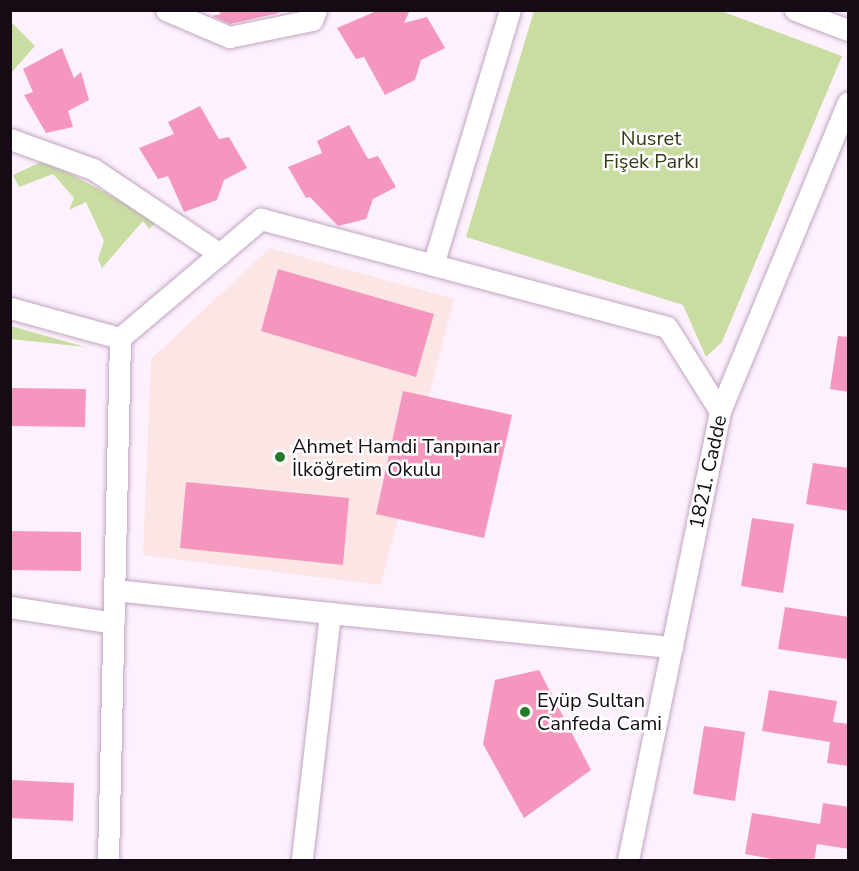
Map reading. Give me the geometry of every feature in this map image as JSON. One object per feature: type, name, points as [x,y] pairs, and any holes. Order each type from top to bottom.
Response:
[{"type":"street","points":[[166,10],[230,37],[312,20],[316,10]]},
{"type":"street","points":[[433,265],[510,10]]},
{"type":"street","points":[[795,10],[849,30]]},
{"type":"street","name":"1821. Cadde","points":[[628,861],[720,411],[849,102]]},
{"type":"street","points":[[10,139],[93,170],[220,254]]},
{"type":"street","points":[[108,861],[120,338],[261,219],[667,327],[720,411]]},
{"type":"street","points":[[10,308],[120,338]]},
{"type":"street","points":[[114,590],[672,647]]},
{"type":"street","points":[[10,607],[114,623]]},
{"type":"street","points":[[302,861],[330,613]]},
{"type":"shaded area","name":"Ahmet Hamdi Tanpınar İlköğretim Okulu","points":[[270,248],[454,299],[381,585],[143,555],[151,359]]},
{"type":"green space","name":"Nusret Fişek Parkı","points":[[534,11],[721,11],[842,56],[722,342],[706,357],[683,305],[466,237]]},
{"type":"green space","points":[[11,22],[35,46],[10,73]]},
{"type":"green space","points":[[45,160],[158,221],[149,229],[143,221],[102,268],[98,259],[104,241],[86,202],[69,210],[74,198],[53,174],[19,187],[13,175]]},
{"type":"green space","points":[[11,326],[85,347],[11,339]]},
{"type":"building","points":[[217,10],[279,10],[279,13],[230,24],[212,16],[221,14]]},
{"type":"building","points":[[379,10],[410,10],[404,23],[427,17],[445,48],[421,60],[415,80],[385,95],[364,57],[356,59],[337,28]]},
{"type":"building","points":[[62,48],[74,78],[81,72],[89,100],[68,111],[73,127],[46,133],[24,95],[33,92],[23,69]]},
{"type":"building","points":[[200,106],[219,139],[229,137],[247,168],[224,180],[217,200],[184,212],[168,176],[158,179],[139,148],[174,134],[168,122]]},
{"type":"building","points":[[349,125],[368,159],[378,156],[396,187],[373,199],[366,219],[338,226],[310,197],[306,198],[288,167],[322,153],[317,141]]},
{"type":"building","points":[[278,269],[434,314],[416,377],[261,331]]},
{"type":"building","points":[[838,336],[849,337],[849,392],[830,389]]},
{"type":"building","points":[[10,388],[86,389],[85,427],[11,426]]},
{"type":"building","points":[[403,391],[512,415],[484,538],[376,514]]},
{"type":"building","points":[[813,463],[849,468],[849,511],[806,504]]},
{"type":"building","points":[[186,482],[349,498],[343,565],[180,548]]},
{"type":"building","points":[[752,518],[794,524],[783,593],[741,586]]},
{"type":"building","points":[[10,531],[81,532],[81,571],[10,570]]},
{"type":"building","points":[[785,607],[849,617],[847,659],[778,649]]},
{"type":"building","name":"Eyüp Sultan Canfeda Cami","points":[[539,670],[591,770],[524,818],[483,744],[495,680]]},
{"type":"building","points":[[769,690],[837,701],[833,722],[849,724],[849,766],[827,763],[830,742],[762,731]]},
{"type":"building","points":[[704,726],[745,732],[735,801],[693,794]]},
{"type":"building","points":[[10,780],[74,783],[73,821],[10,818]]},
{"type":"building","points":[[823,803],[849,807],[849,849],[817,844],[814,861],[783,861],[745,854],[752,813],[820,824]]},
{"type":"place","name":"Ahmet Hamdi Tanpınar İlköğretim Okulu","points":[[280,457]]},
{"type":"place","name":"Eyüp Sultan Canfeda Cami","points":[[525,712]]}]
